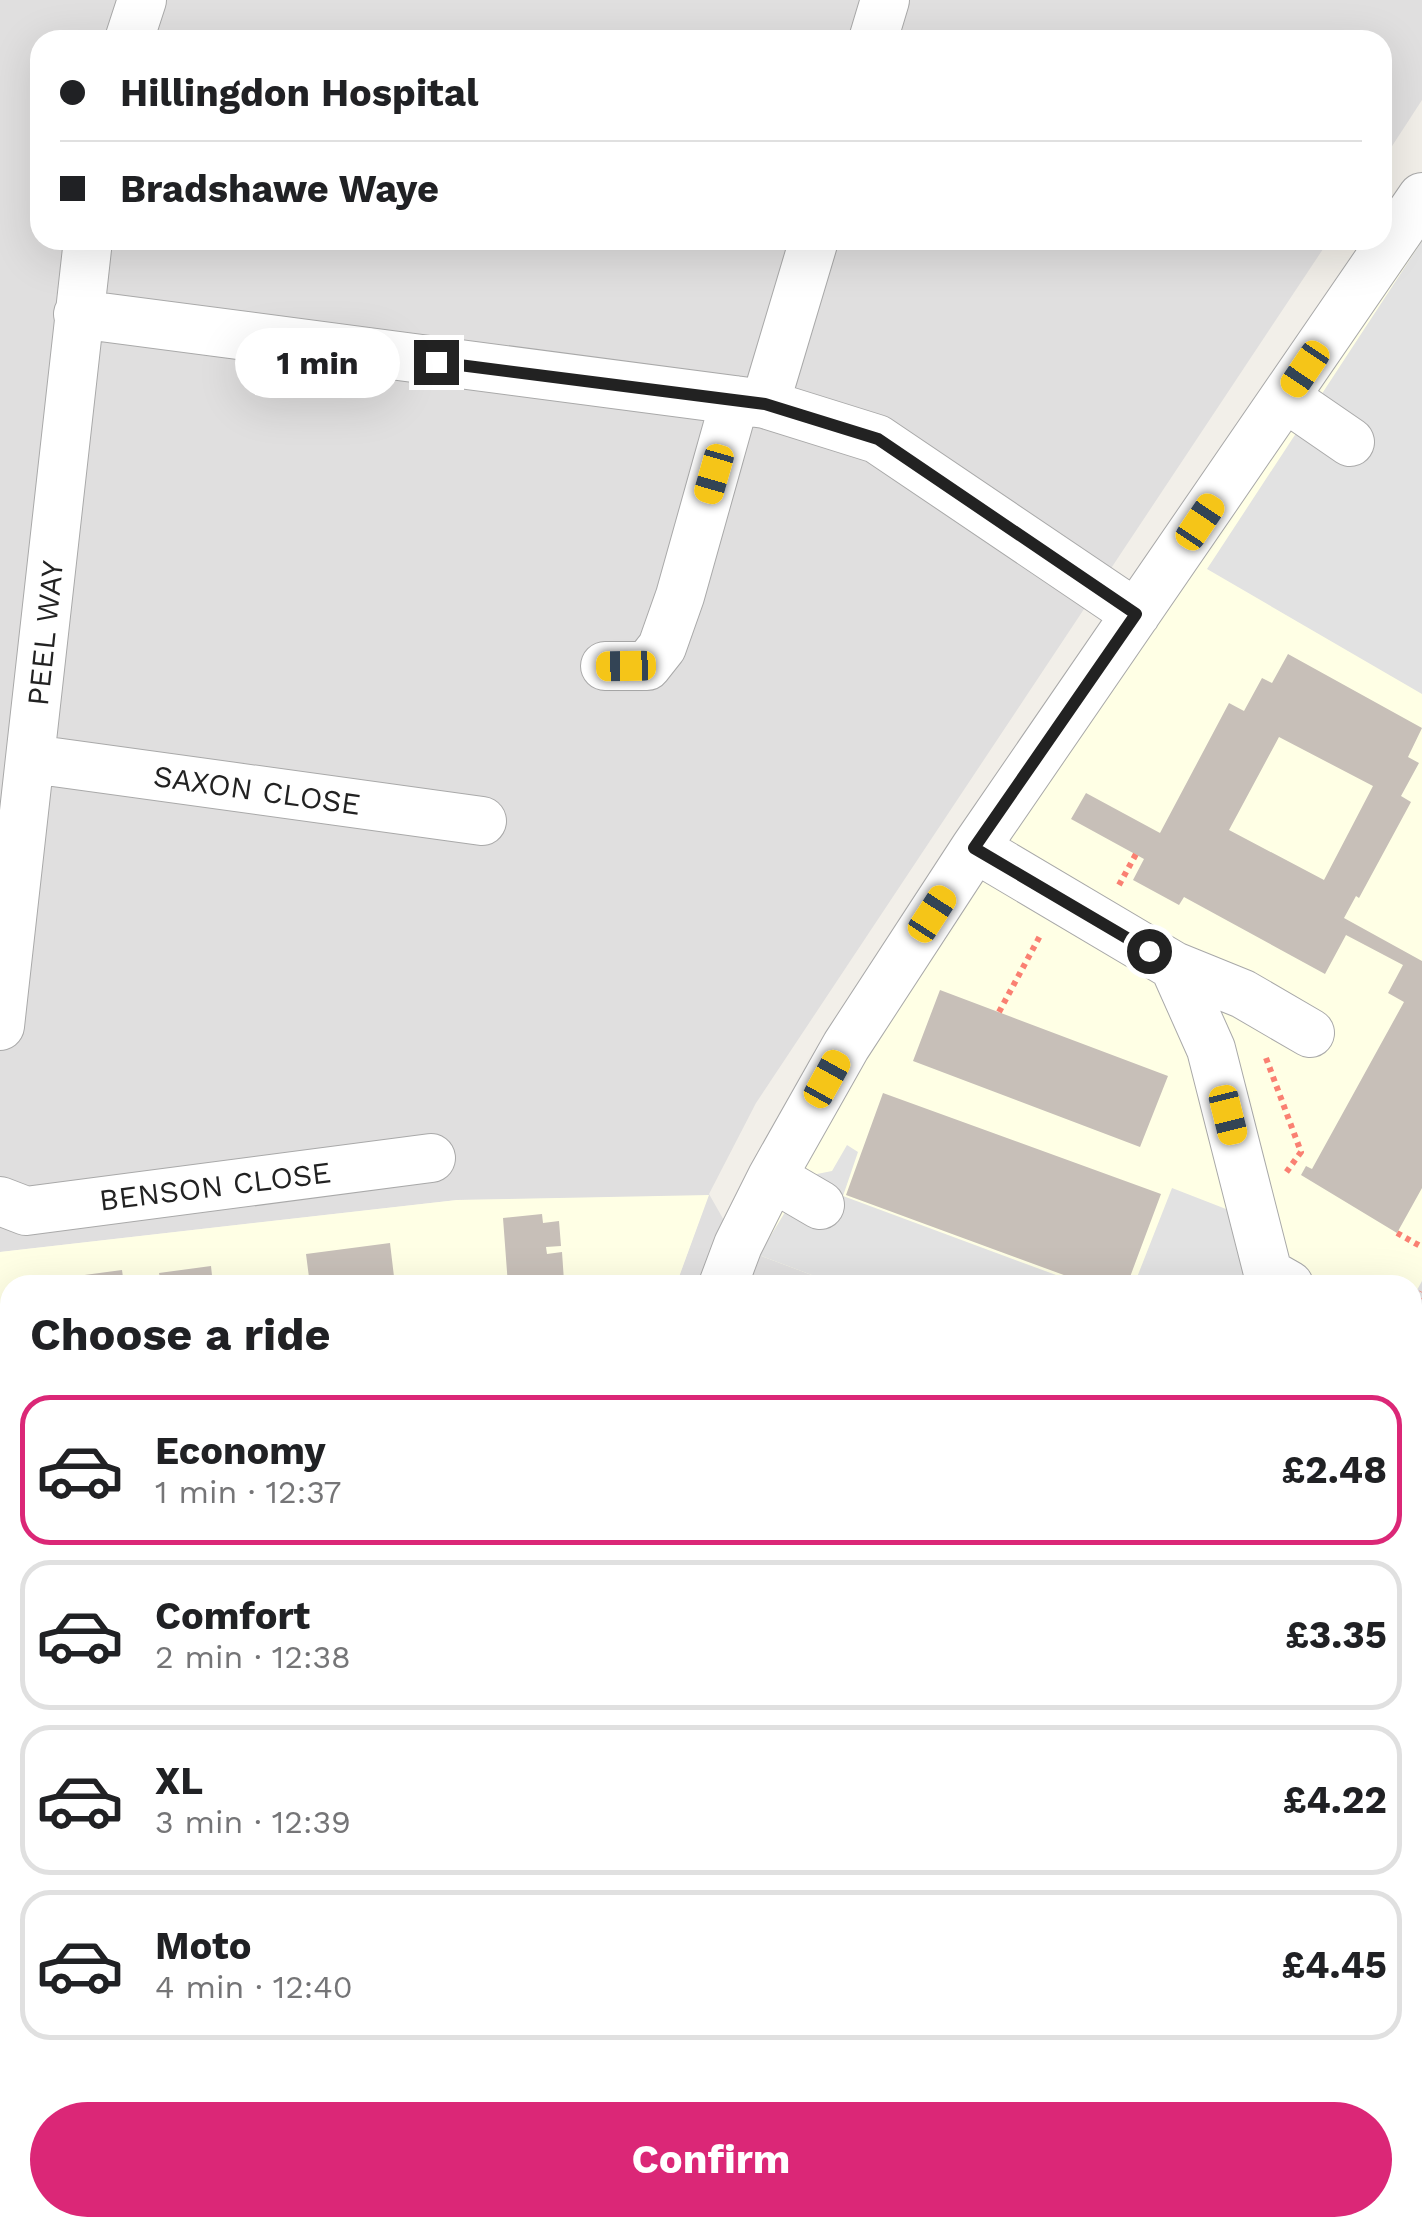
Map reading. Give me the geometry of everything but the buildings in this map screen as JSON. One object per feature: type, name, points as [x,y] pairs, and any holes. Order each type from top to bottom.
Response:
[{"type":"street","points":[[132,30],[142,0]]},
{"type":"street","points":[[876,30],[885,0]]},
{"type":"street","points":[[1392,241],[1422,197]]},
{"type":"street","name":"PEEL WAY","points":[[0,1026],[87,250]]},
{"type":"street","points":[[605,666],[646,666],[662,647],[750,402],[810,250]]},
{"type":"street","points":[[728,1275],[772,1177],[846,1046],[974,848],[1386,250]]},
{"type":"street","points":[[78,314],[750,402],[878,439],[1136,614]]},
{"type":"street","points":[[1286,398],[1350,442]]},
{"type":"street","name":"SAXON CLOSE","points":[[32,759],[482,821]]},
{"type":"street","points":[[974,848],[1174,966],[1243,994],[1310,1033]]},
{"type":"street","points":[[1174,966],[1211,1048],[1272,1275]]},
{"type":"street","name":"BENSON CLOSE","points":[[0,1201],[26,1210],[431,1158]]},
{"type":"street","points":[[772,1177],[820,1206]]},
{"type":"path","points":[[999,1012],[1060,898]]},
{"type":"path","points":[[1396,1233],[1422,1247]]},
{"type":"shaded area","points":[[0,0],[1422,0],[1422,100],[1392,146],[1392,30],[30,30],[30,250],[1322,250],[756,1103],[709,1194],[738,1245],[813,1275],[680,1275],[708,1196],[457,1200],[0,1252]]},
{"type":"shaded area","points":[[1422,197],[1422,1275],[812,1275],[759,1255],[772,1177],[1387,250],[1392,250],[1392,242]]},
{"type":"shaded area","points":[[1422,241],[1422,694],[1207,569]]},
{"type":"shaded area","points":[[847,1145],[858,1152],[843,1196],[1056,1275],[812,1275],[759,1255],[807,1176],[832,1171]]},
{"type":"shaded area","points":[[1172,1188],[1226,1209],[1268,1275],[1138,1275]]},
{"type":"shaded area","points":[[709,1195],[680,1275],[0,1275],[0,1252],[457,1200]]},
{"type":"route","points":[[436,362],[765,404],[878,439],[1136,614],[974,848],[1149,951]]}]
